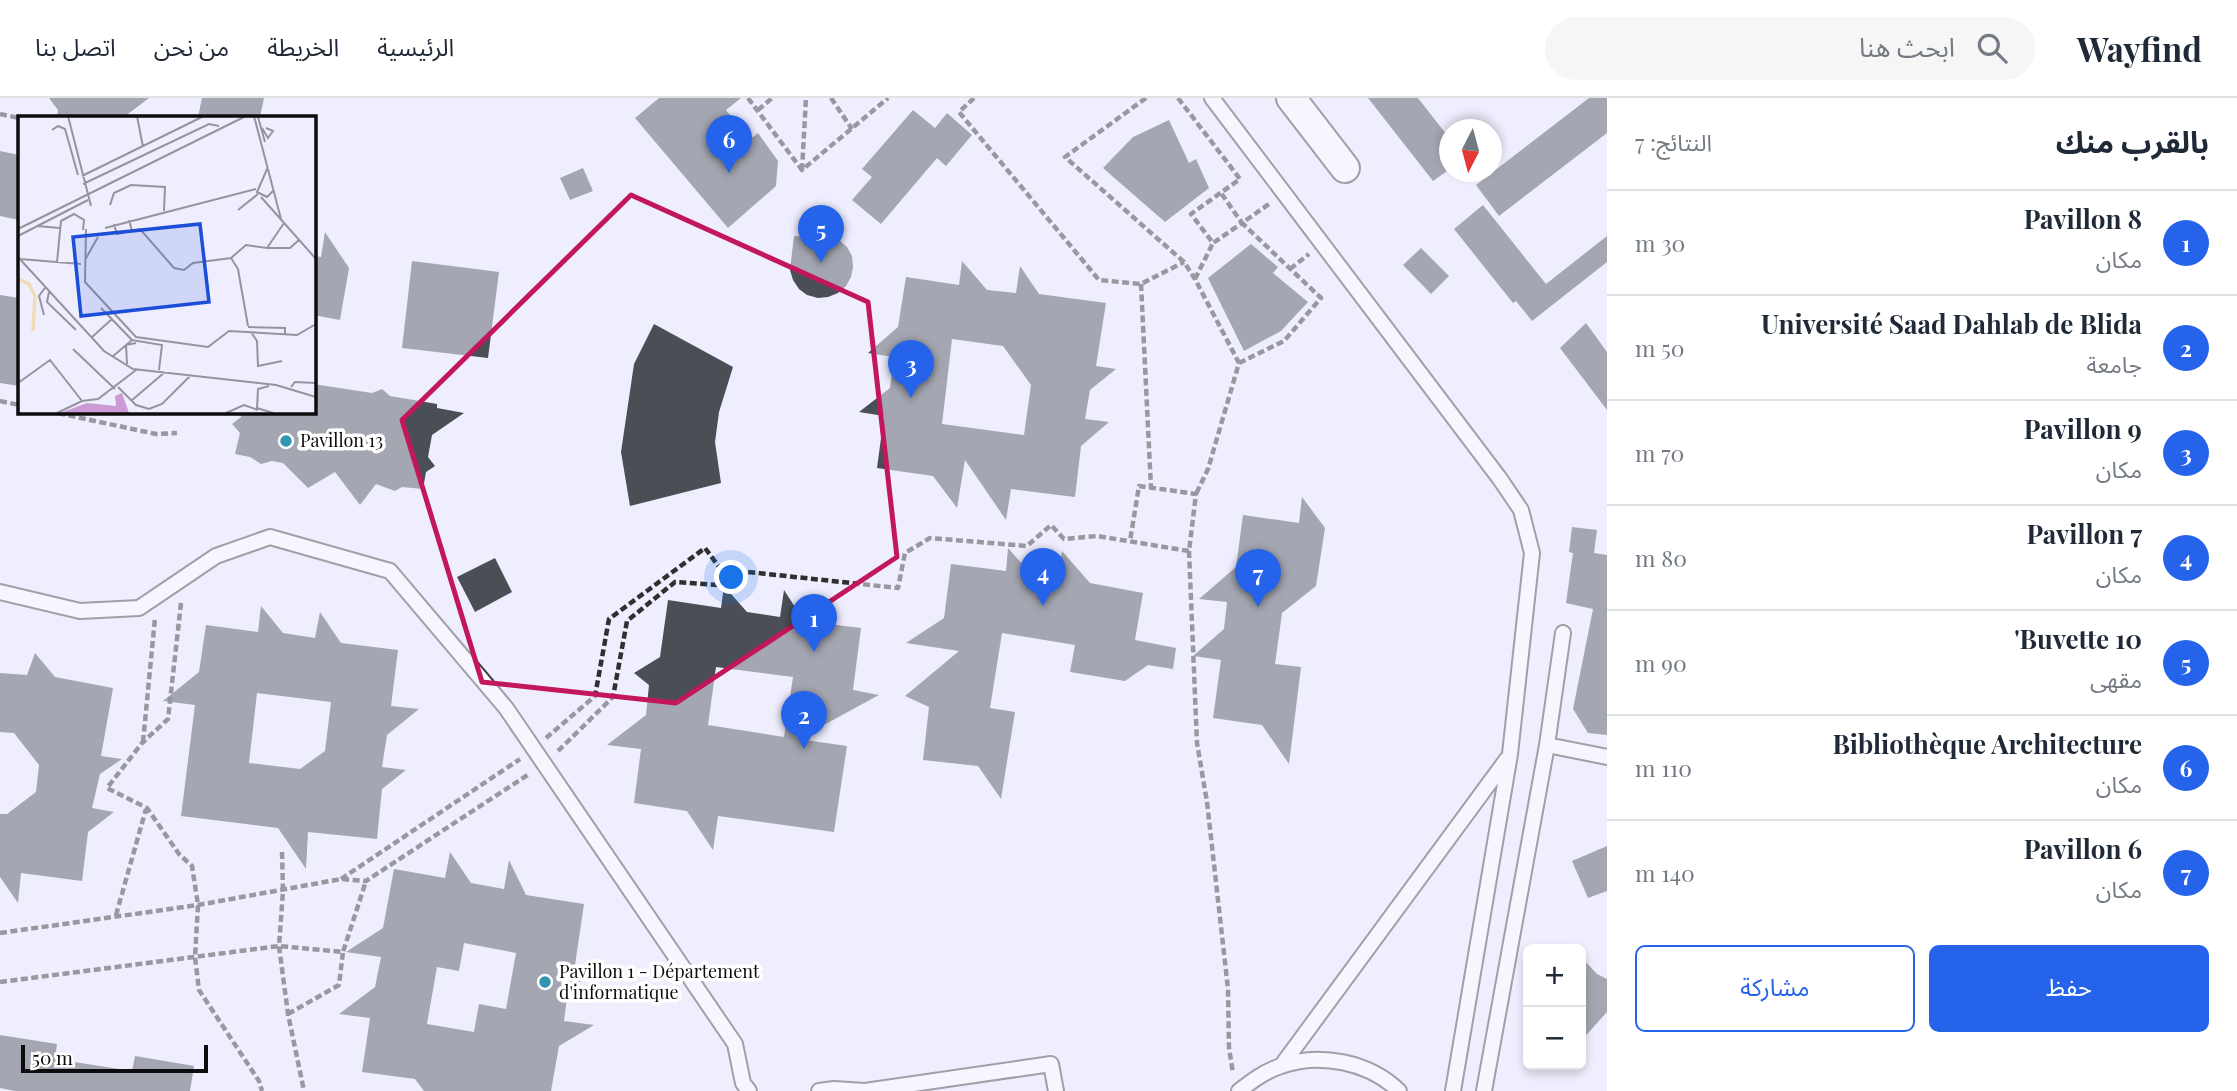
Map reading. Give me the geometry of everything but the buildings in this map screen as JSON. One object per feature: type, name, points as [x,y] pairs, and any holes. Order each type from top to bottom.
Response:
[{"type":"street","points":[[1291,98],[1345,168]]},
{"type":"lane","points":[[1212,98],[1500,479],[1521,510],[1532,553],[1510,754],[1453,1091]]},
{"type":"lane","points":[[0,592],[80,611],[139,608],[216,556],[270,537],[390,571],[506,708],[735,1044],[743,1083],[749,1091]]},
{"type":"lane","points":[[1484,1091],[1547,746],[1563,633]]},
{"type":"lane","points":[[1547,746],[1607,757]]},
{"type":"lane","points":[[1282,1065],[1510,754]]},
{"type":"lane","points":[[1237,1086],[1282,1065],[1318,1059],[1355,1065],[1388,1081],[1399,1091]]},
{"type":"lane","points":[[819,1091],[834,1088],[865,1091],[1051,1064],[1056,1091]]},
{"type":"path","points":[[748,98],[802,170]]},
{"type":"path","points":[[758,110],[772,98]]},
{"type":"path","points":[[802,170],[806,98]]},
{"type":"path","points":[[831,98],[853,129]]},
{"type":"path","points":[[802,170],[888,98]]},
{"type":"path","points":[[974,98],[959,112],[1099,280],[1141,284],[1184,262]]},
{"type":"path","points":[[1146,98],[1065,157],[1184,262],[1239,363],[1208,469],[1196,494],[1189,551],[1197,743],[1207,802],[1227,976],[1228,1048],[1237,1086]]},
{"type":"path","points":[[1178,98],[1240,178],[1191,214],[1213,243]]},
{"type":"path","points":[[0,114],[18,118]]},
{"type":"path","points":[[1221,193],[1242,223],[1321,298],[1284,341],[1239,363]]},
{"type":"path","points":[[1195,279],[1213,243],[1283,193]]},
{"type":"path","points":[[1141,284],[1151,488]]},
{"type":"path","points":[[0,401],[18,405]]},
{"type":"path","points":[[57,413],[156,434],[177,433]]},
{"type":"path","points":[[1130,541],[1139,486],[1196,494]]},
{"type":"path","points":[[0,933],[198,905],[341,879],[366,881],[543,765],[613,697],[627,621],[675,582],[719,585],[739,571],[898,588],[905,553],[930,538],[1027,546],[1051,526],[1064,539],[1097,536],[1189,551]]},
{"type":"path","points":[[341,879],[533,750],[595,696],[609,619],[705,548],[728,579]]},
{"type":"path","points":[[183,578],[168,719],[142,743],[107,788],[147,808],[179,854],[192,866],[198,905],[195,957],[199,990],[259,1082],[262,1091]]},
{"type":"path","points":[[142,743],[158,595]]},
{"type":"path","points":[[116,916],[147,808]]},
{"type":"path","points":[[282,852],[283,891],[279,946],[288,1014],[304,1091]]},
{"type":"path","points":[[288,1014],[339,985],[343,952],[366,881]]},
{"type":"path","points":[[0,982],[279,946],[343,952]]},
{"type":"highlighted area","points":[[631,195],[868,302],[897,557],[676,703],[482,682],[402,420]]},
{"type":"place","name":"Bibliothèque Architecture","points":[[729,173]]},
{"type":"place","name":"Buvette 10'","points":[[821,263]]},
{"type":"place","name":"Pavillon 9","points":[[911,398]]},
{"type":"place","name":"Pavillon 13","points":[[286,441]]},
{"type":"place","name":"Pavillon 7","points":[[1043,606]]},
{"type":"place","name":"Pavillon 6","points":[[1258,607]]},
{"type":"place","name":"Pavillon 8","points":[[814,652]]},
{"type":"place","name":"Université Saad Dahlab de Blida","points":[[804,749]]},
{"type":"place","name":"Pavillon 1 - Département d'informatique","points":[[545,982]]}]
